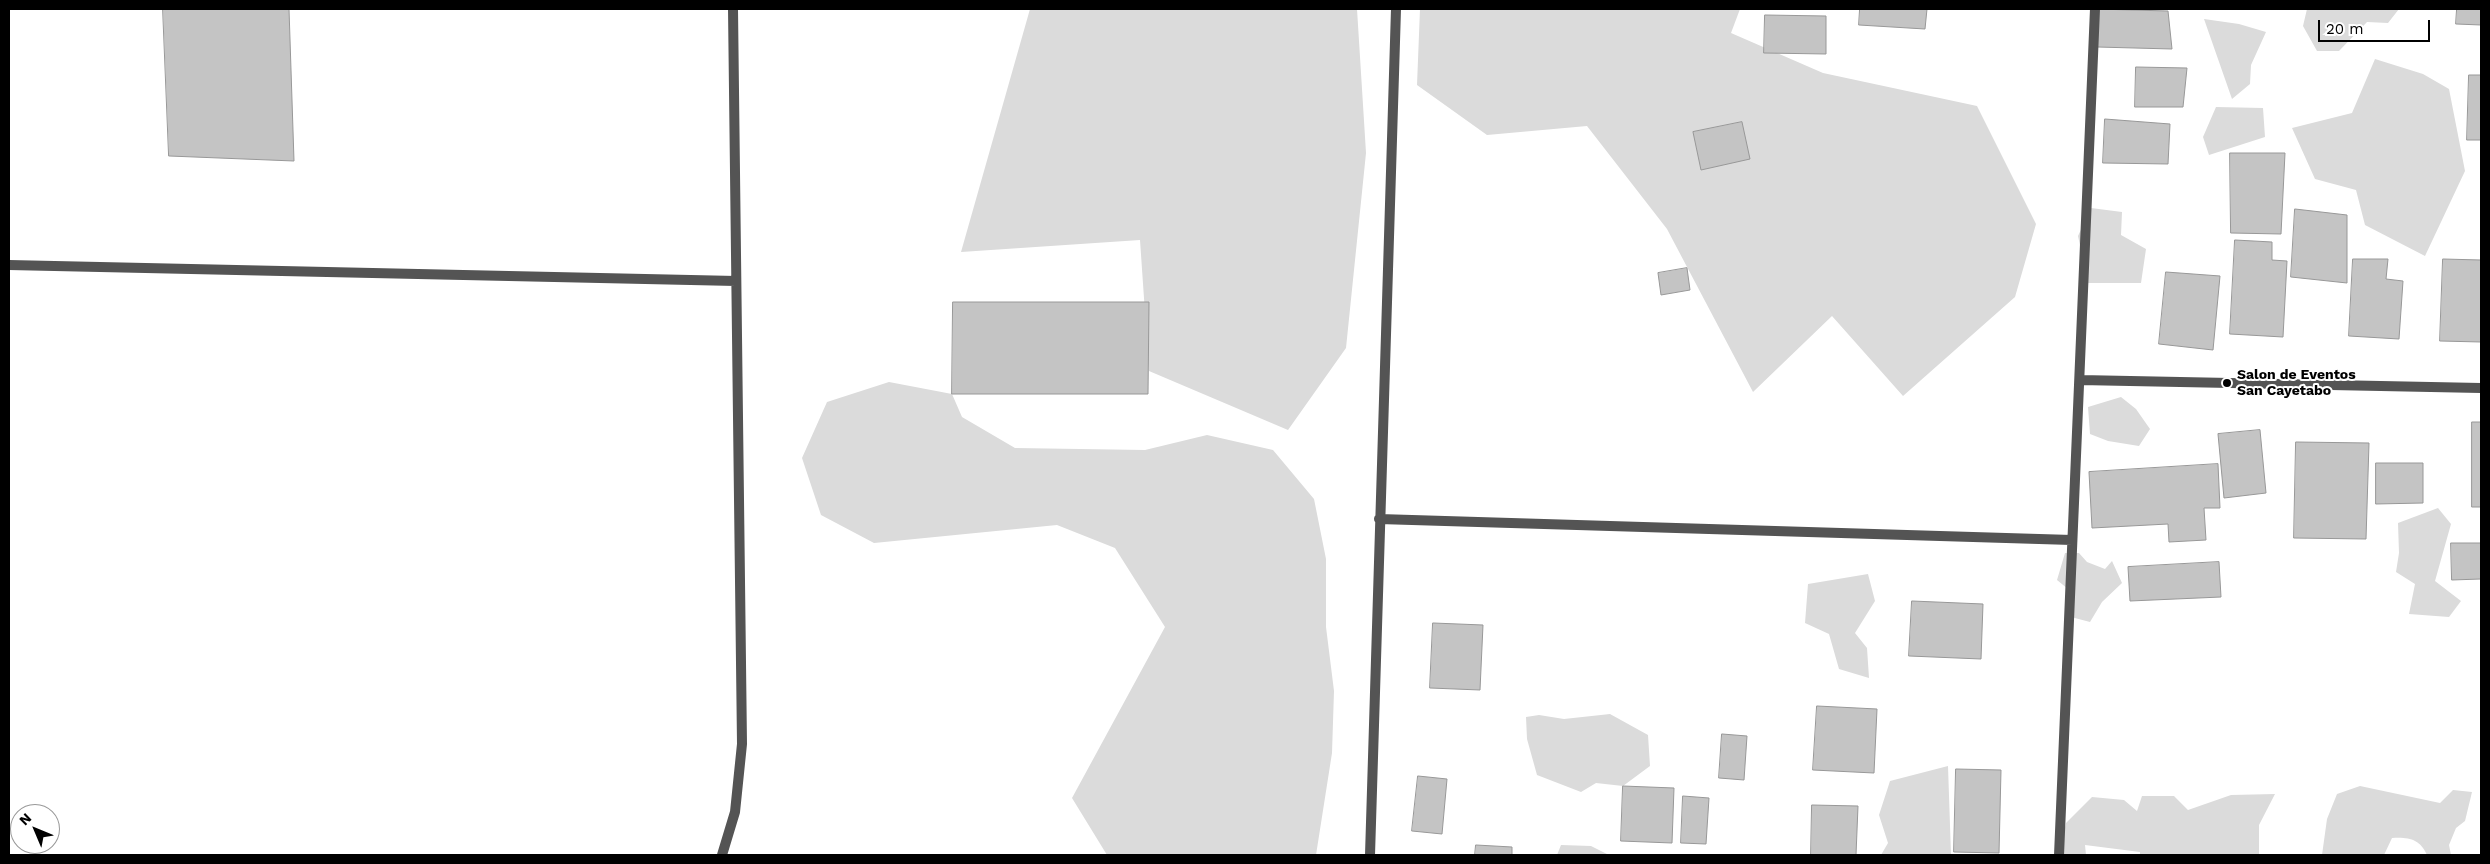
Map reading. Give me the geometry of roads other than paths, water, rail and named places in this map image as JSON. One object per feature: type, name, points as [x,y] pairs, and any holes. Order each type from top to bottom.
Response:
[{"type":"street","points":[[722,855],[735,812],[742,744],[733,9]]},
{"type":"street","points":[[1370,855],[1396,9]]},
{"type":"street","points":[[2059,855],[2095,9]]},
{"type":"street","points":[[9,265],[736,282]]},
{"type":"street","points":[[2080,380],[2481,388]]},
{"type":"street","points":[[1379,519],[2072,540]]},
{"type":"place","name":"Salon de Eventos San Cayetabo","points":[[2227,383]]}]
